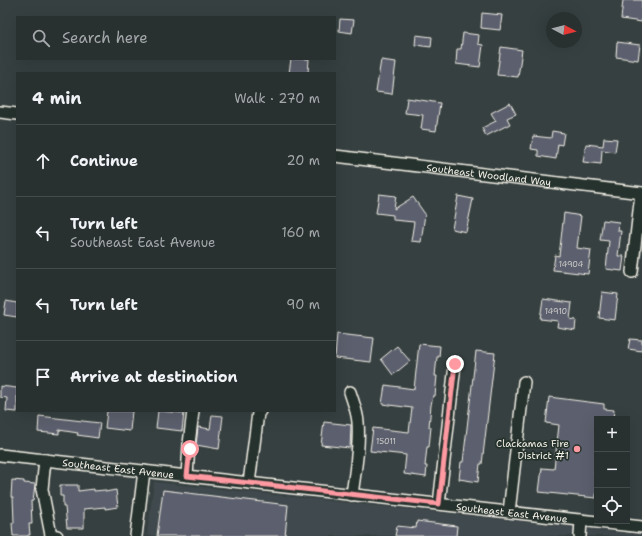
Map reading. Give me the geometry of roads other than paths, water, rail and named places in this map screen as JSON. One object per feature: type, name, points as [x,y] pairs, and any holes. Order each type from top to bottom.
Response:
[{"type":"street","points":[[0,112],[16,114]]},
{"type":"street","name":"Southeast Woodland Way","points":[[336,156],[642,193]]},
{"type":"street","points":[[632,272],[642,193]]},
{"type":"street","points":[[439,504],[455,364]]},
{"type":"street","points":[[510,512],[524,382]]},
{"type":"street","points":[[350,392],[358,421],[352,494]]},
{"type":"street","points":[[187,476],[193,412]]},
{"type":"street","points":[[249,483],[259,412]]},
{"type":"street","name":"Southeast East Avenue","points":[[0,455],[594,521]]},
{"type":"street","points":[[45,460],[42,489],[50,536],[57,536]]},
{"type":"street","points":[[136,536],[144,471]]},
{"type":"street","points":[[580,536],[581,520]]},
{"type":"street","name":"Southeast East Avenue","points":[[626,524],[642,527]]},
{"type":"place","name":"Clackamas Fire District #1","points":[[577,449]]}]
